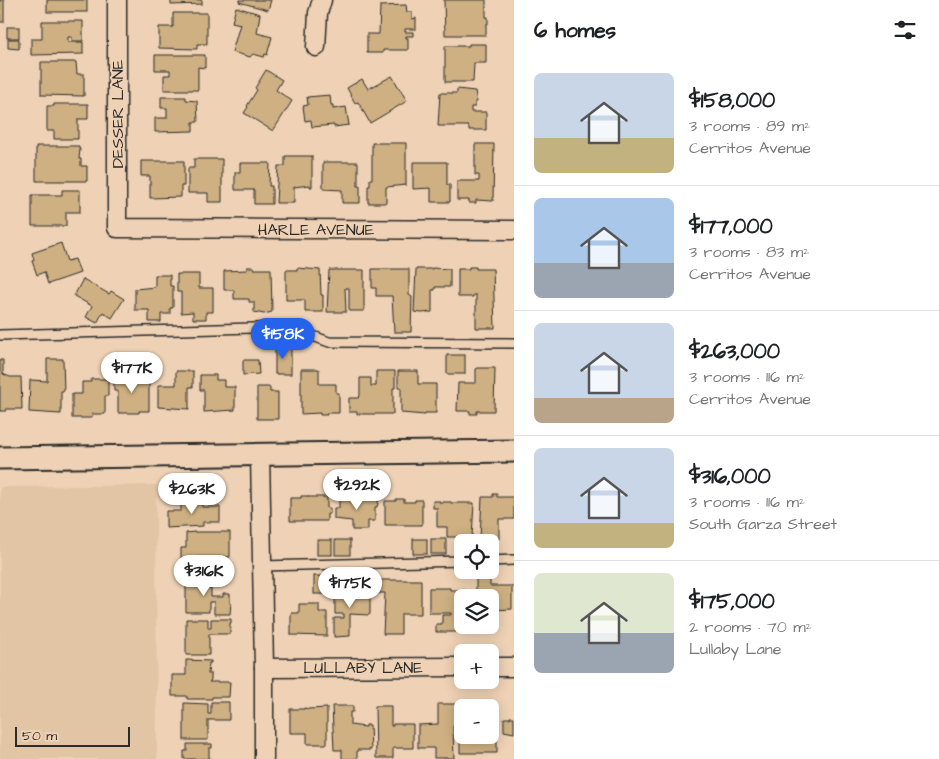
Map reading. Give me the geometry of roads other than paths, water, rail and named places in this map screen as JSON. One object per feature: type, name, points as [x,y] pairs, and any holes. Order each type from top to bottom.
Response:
[{"type":"street","name":"DESSER LANE","points":[[117,0],[117,228]]},
{"type":"street","points":[[316,47],[318,13],[322,0]]},
{"type":"street","name":"HARLE AVENUE","points":[[117,228],[514,230]]},
{"type":"street","points":[[0,458],[514,451]]},
{"type":"street","points":[[260,454],[264,759]]},
{"type":"street","name":"LULLABY LANE","points":[[264,668],[454,667]]},
{"type":"street","points":[[499,667],[514,667]]},
{"type":"lane","points":[[0,334],[289,327],[329,342],[514,343]]},
{"type":"lane","points":[[499,561],[514,560]]},
{"type":"lane","points":[[262,566],[454,561]]}]
